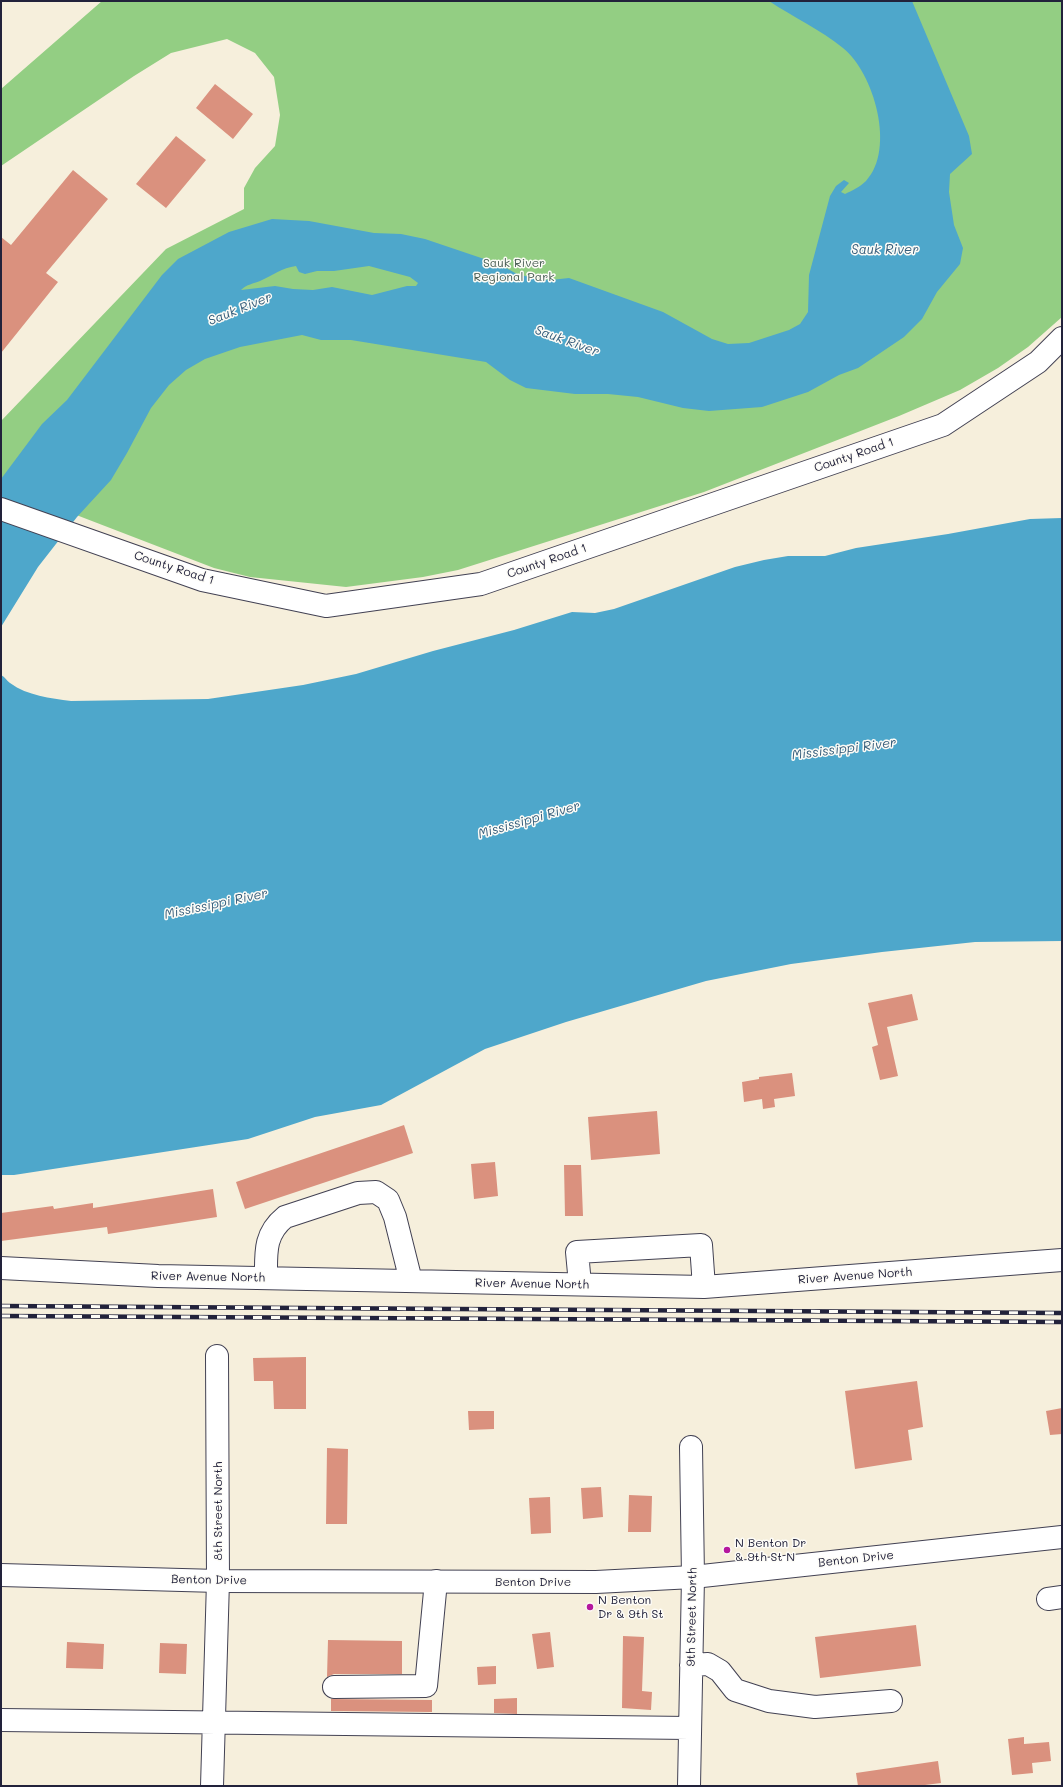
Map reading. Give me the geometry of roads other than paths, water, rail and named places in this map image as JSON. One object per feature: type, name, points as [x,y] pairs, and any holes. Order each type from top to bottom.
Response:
[{"type":"street","name":"County Road 1","points":[[1,509],[96,541],[202,580],[326,606],[481,584],[943,425],[1038,362],[1062,338]]},
{"type":"street","points":[[266,1278],[267,1244],[276,1224],[285,1216],[358,1193],[376,1192],[388,1200],[395,1217],[411,1281]]},
{"type":"street","points":[[580,1284],[577,1252],[701,1245],[704,1287]]},
{"type":"street","name":"River Avenue North","points":[[1,1268],[158,1276],[704,1287],[1062,1260]]},
{"type":"street","name":"8th Street North","points":[[212,1786],[218,1581],[217,1356]]},
{"type":"street","name":"9th Street North","points":[[689,1786],[693,1577],[691,1447]]},
{"type":"street","name":"Benton Drive","points":[[1,1575],[218,1581],[596,1582],[693,1577],[1062,1537]]},
{"type":"street","points":[[334,1687],[426,1686],[436,1581]]},
{"type":"street","points":[[691,1665],[708,1664],[720,1672],[735,1690],[769,1701],[815,1707],[891,1701]]},
{"type":"street","points":[[1,1720],[689,1728]]},
{"type":"water","name":"Sauk River","points":[[769,1],[912,1],[969,136],[972,154],[950,174],[949,192],[954,225],[963,248],[960,264],[937,292],[922,319],[904,337],[858,368],[839,375],[808,392],[762,407],[709,411],[683,408],[638,397],[608,394],[575,394],[526,388],[510,380],[486,362],[351,340],[321,340],[302,335],[240,347],[205,359],[186,370],[169,385],[151,408],[111,480],[77,517],[38,567],[1,627],[1,479],[42,424],[67,400],[162,275],[178,259],[229,232],[272,219],[309,221],[374,233],[401,234],[425,239],[499,264],[517,274],[537,279],[551,280],[569,278],[663,312],[712,339],[728,344],[749,343],[789,330],[800,324],[808,312],[809,275],[830,196],[836,186],[844,180],[849,183],[841,192],[845,194],[859,187],[866,181],[875,167],[879,150],[880,131],[872,93],[864,75],[854,60],[834,41]],"holes":[[[296,266],[299,272],[305,274],[317,271],[334,271],[369,266],[410,277],[418,283],[416,286],[407,286],[372,295],[332,287],[313,290],[275,286],[241,290],[248,285],[260,281],[286,268]]]},
{"type":"water","name":"Mississippi River","points":[[1062,518],[1062,941],[975,942],[882,952],[791,964],[706,981],[566,1022],[485,1049],[381,1105],[315,1117],[248,1139],[14,1175],[1,1175],[1,675],[10,683],[32,694],[71,701],[208,699],[303,685],[356,674],[433,651],[514,630],[572,612],[595,613],[614,609],[735,567],[764,560],[788,556],[825,556],[856,548],[948,534],[1030,519]]},
{"type":"railway","points":[[1,1306],[1062,1313]]},
{"type":"railway","points":[[1,1316],[1062,1322]]},
{"type":"place","name":"N Benton Dr & 9th St N","points":[[727,1550]]},
{"type":"place","name":"N Benton Dr & 9th St","points":[[590,1607]]},
{"type":"park label","name":"Sauk River Regional Park","points":[[514,270]]}]
